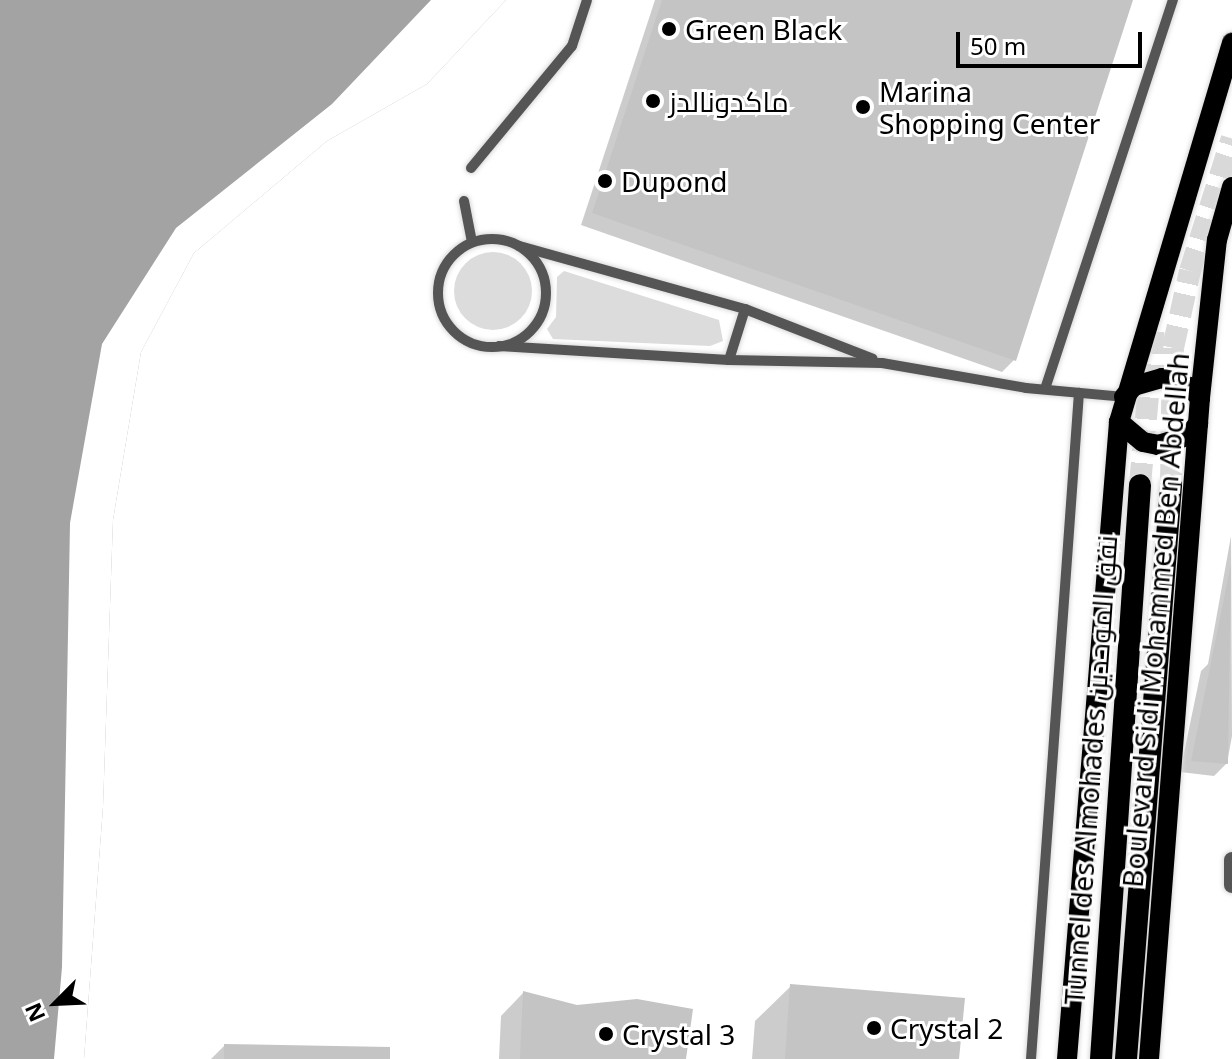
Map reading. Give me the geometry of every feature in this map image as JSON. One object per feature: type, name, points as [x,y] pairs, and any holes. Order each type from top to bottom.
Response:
[{"type":"highway","name":"Tunnel des Almohades نفق الموحدين","points":[[1101,1059],[1140,485]]},
{"type":"highway","name":"Tunnel des Almohades نفق الموحدين","points":[[1126,1059],[1171,486]]},
{"type":"main road","name":"Boulevard Sidi Mohammed Ben Abdellah","points":[[1067,1059],[1119,422],[1232,42]]},
{"type":"main road","name":"Boulevard Sidi Mohammed Ben Abdellah","points":[[1149,1059],[1200,398],[1217,240],[1232,187]]},
{"type":"main road","points":[[1124,397],[1134,386],[1162,378],[1190,387],[1200,398]]},
{"type":"main road","points":[[1119,422],[1143,442],[1158,445],[1174,444],[1198,424]]},
{"type":"street","points":[[1232,860],[1232,885]]},
{"type":"lane","points":[[471,168],[572,46],[587,0]]},
{"type":"lane","points":[[1045,389],[1173,0]]},
{"type":"lane","points":[[464,201],[472,242]]},
{"type":"lane","points":[[882,363],[745,309],[500,239],[472,242],[450,259],[443,271],[442,312],[471,342],[729,360],[882,363],[1045,389],[1124,397]]},
{"type":"lane","points":[[499,346],[535,326],[545,300],[542,273],[519,246]]},
{"type":"lane","points":[[729,360],[745,309]]},
{"type":"lane","points":[[1031,1059],[1079,393]]},
{"type":"shaded area","points":[[0,0],[506,0],[427,84],[327,141],[194,253],[141,352],[113,520],[103,807],[84,1059],[0,1059]]},
{"type":"shaded area","points":[[493,252],[508,255],[520,264],[529,276],[532,291],[529,306],[520,318],[508,327],[493,330],[478,327],[466,318],[457,306],[454,291],[457,276],[466,264],[478,255]]},
{"type":"shaded area","points":[[564,271],[719,320],[723,341],[710,346],[553,339],[547,329],[556,317],[557,277]]},
{"type":"pier","points":[[431,0],[506,0],[427,84],[327,141],[194,253],[141,352],[113,520],[103,807],[84,1059],[54,1059],[62,967],[70,523],[102,344],[176,228],[332,104]]},
{"type":"building","name":"Marina Shopping Center","points":[[662,0],[1133,0],[1016,361],[592,213]]},
{"type":"building","points":[[1231,564],[1228,764],[1191,761],[1212,657]]},
{"type":"building","name":"Crystal 2","points":[[790,984],[965,998],[959,1059],[785,1059]]},
{"type":"building","name":"Crystal 3","points":[[523,991],[577,1005],[637,999],[693,1009],[686,1059],[520,1059]]},
{"type":"building","points":[[224,1044],[390,1047],[390,1059],[224,1059]]},
{"type":"tunnel","points":[[1171,486],[1173,348],[1190,271],[1232,138]]},
{"type":"tunnel","points":[[1140,485],[1154,327]]},
{"type":"place","name":"Green Black","points":[[669,29]]},
{"type":"place","name":"ماكدونالدز","points":[[653,101]]},
{"type":"place","name":"Marina Shopping Center","points":[[863,107]]},
{"type":"place","name":"Dupond","points":[[605,181]]},
{"type":"place","name":"Crystal 2","points":[[874,1028]]},
{"type":"place","name":"Crystal 3","points":[[606,1034]]}]
